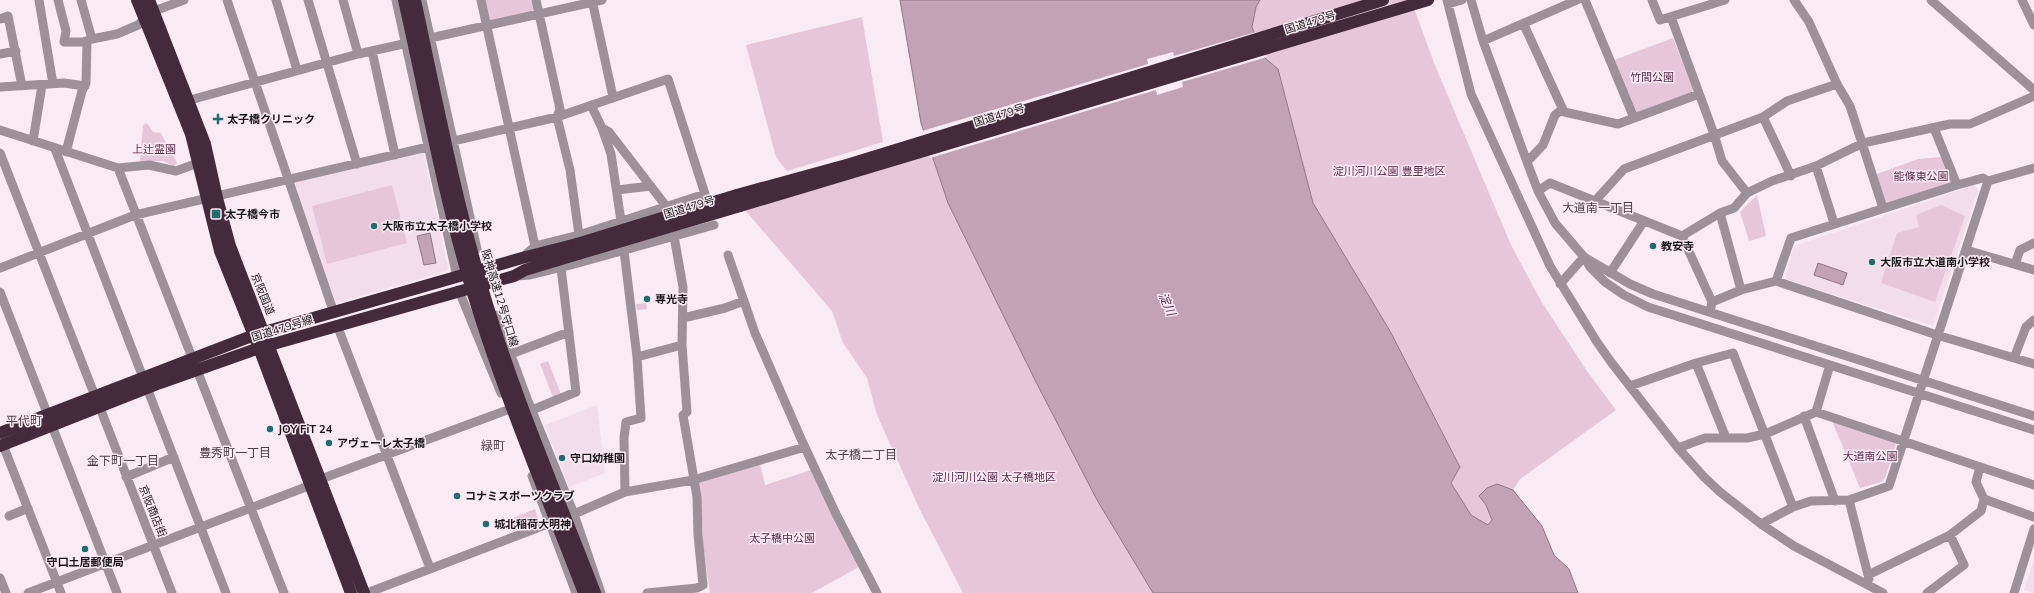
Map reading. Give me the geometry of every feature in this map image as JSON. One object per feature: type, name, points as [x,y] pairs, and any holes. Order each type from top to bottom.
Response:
[{"type":"highway","name":"京阪国道","points":[[137,0],[149,10],[190,100],[205,144],[211,198],[220,251],[259,334],[316,482],[366,593]]},
{"type":"highway","name":"阪神高速12号守口線","points":[[404,0],[440,165],[473,293],[506,389],[584,593]]},
{"type":"highway","name":"阪神高速12号守口線","points":[[415,0],[456,185],[487,305],[515,386],[595,593]]},
{"type":"highway","name":"国道479号","points":[[578,244],[731,197],[850,164],[1383,0]]},
{"type":"highway","name":"国道479号","points":[[578,244],[1428,0]]},
{"type":"highway","name":"京阪国道","points":[[149,10],[191,134],[198,163],[211,198]]},
{"type":"highway","name":"国道479号線","points":[[1,438],[50,420],[95,396],[145,383],[195,365],[264,347],[335,319],[457,277],[522,258],[578,244]]},
{"type":"highway","name":"国道479号線","points":[[195,365],[259,334],[335,319],[459,291],[514,276],[578,244]]},
{"type":"highway","name":"国道479号線","points":[[50,420],[102,411],[145,383]]},
{"type":"highway","name":"京阪国道","points":[[316,482],[351,593]]},
{"type":"street","points":[[39,0],[52,84]]},
{"type":"street","points":[[58,0],[66,31],[64,42],[90,40],[117,34],[138,25],[149,10],[184,0]]},
{"type":"street","points":[[81,0],[90,40],[85,86],[62,150],[88,233],[226,593]]},
{"type":"street","points":[[227,0],[335,319],[430,568]]},
{"type":"street","points":[[276,0],[297,70]]},
{"type":"street","points":[[308,0],[357,164]]},
{"type":"street","points":[[343,0],[358,54]]},
{"type":"street","points":[[396,0],[457,277]]},
{"type":"street","points":[[422,0],[482,270]]},
{"type":"street","points":[[481,0],[534,246]]},
{"type":"street","points":[[536,0],[560,109],[557,117],[570,170],[578,244]]},
{"type":"street","points":[[190,100],[326,61],[602,0]]},
{"type":"street","points":[[1462,0],[1448,2],[1471,94],[1542,250],[1560,284],[1597,342],[1678,448],[1704,477],[1761,524],[1794,546],[1883,593]]},
{"type":"street","points":[[1471,0],[1483,41],[1538,191],[1555,223],[1604,282],[1624,295],[1648,307],[2034,430]]},
{"type":"street","points":[[1483,41],[1524,25],[1577,0]]},
{"type":"street","points":[[1585,0],[1634,118]]},
{"type":"street","points":[[1652,0],[1660,20],[1725,0]]},
{"type":"street","points":[[1794,0],[1809,22],[1837,84],[1850,106],[1883,208]]},
{"type":"street","points":[[1931,0],[2034,90]]},
{"type":"street","points":[[2022,0],[2034,25]]},
{"type":"street","points":[[592,1],[613,97]]},
{"type":"street","points":[[0,18],[8,16],[22,86]]},
{"type":"street","points":[[1671,17],[1714,134],[1722,161],[1747,193]]},
{"type":"street","points":[[1524,25],[1564,112]]},
{"type":"street","points":[[0,54],[16,50]]},
{"type":"street","points":[[372,51],[395,155]]},
{"type":"street","points":[[0,268],[135,216],[287,179],[429,148],[557,117],[668,79],[705,194],[621,221],[578,244],[534,246],[522,258]]},
{"type":"street","points":[[1,90],[22,86],[64,83],[85,86]]},
{"type":"street","points":[[1596,201],[1624,169],[1714,134],[1763,117],[1787,101],[1837,84]]},
{"type":"street","points":[[33,141],[42,85]]},
{"type":"street","points":[[1527,162],[1543,145],[1555,115],[1560,111],[1618,124],[1699,94]]},
{"type":"street","points":[[1682,236],[1720,213],[1734,208],[1747,193],[1772,181],[1791,176],[1816,166],[1863,144],[1950,124],[1970,124],[2034,96]]},
{"type":"street","points":[[591,105],[602,128],[611,154],[621,221]]},
{"type":"street","points":[[1763,117],[1791,176]]},
{"type":"street","points":[[602,128],[609,132],[666,206]]},
{"type":"street","points":[[1934,128],[1957,185]]},
{"type":"street","points":[[0,130],[118,168],[149,165],[176,171],[198,163]]},
{"type":"street","points":[[0,153],[95,396]]},
{"type":"street","points":[[1816,166],[1834,224]]},
{"type":"street","points":[[118,168],[135,216],[284,593]]},
{"type":"street","points":[[1776,281],[1791,238],[1957,185],[1983,178],[1988,181],[2033,170]]},
{"type":"street","points":[[1761,524],[1793,507],[1811,501],[1849,500],[1889,486],[1988,181]]},
{"type":"street","points":[[1538,191],[1550,183],[1682,236],[1712,302],[1704,325]]},
{"type":"street","points":[[617,190],[651,186]]},
{"type":"street","points":[[1720,213],[1742,290]]},
{"type":"street","points":[[1610,273],[1644,221]]},
{"type":"street","points":[[514,276],[530,275],[561,268],[714,225]]},
{"type":"street","points":[[647,593],[697,588],[703,585],[698,535],[697,497],[683,415],[687,412],[682,345],[682,287],[674,236]]},
{"type":"street","points":[[2015,264],[2020,250],[2034,243]]},
{"type":"street","points":[[1966,250],[2034,270]]},
{"type":"street","points":[[624,251],[637,357],[641,418],[626,422],[624,438],[625,492]]},
{"type":"street","points":[[728,255],[755,333],[805,447],[836,514],[877,593]]},
{"type":"street","points":[[1560,284],[1584,257]]},
{"type":"street","points":[[1584,257],[1610,273],[1652,294],[2034,416]]},
{"type":"street","points":[[28,593],[508,410],[530,406],[576,392],[561,268]]},
{"type":"street","points":[[1712,302],[1742,290],[1776,281],[1937,335],[2034,364]]},
{"type":"street","points":[[485,284],[530,406],[574,514],[601,593]]},
{"type":"street","points":[[459,291],[508,410],[576,593]]},
{"type":"street","points":[[0,292],[117,593]]},
{"type":"street","points":[[683,318],[725,308],[744,301]]},
{"type":"street","points":[[2014,358],[2026,327],[2034,320]]},
{"type":"street","points":[[511,354],[568,332]]},
{"type":"street","points":[[637,357],[682,345]]},
{"type":"street","points":[[1630,386],[1696,363],[1733,353],[1793,507]]},
{"type":"street","points":[[1696,363],[1726,438]]},
{"type":"street","points":[[1816,412],[1830,365]]},
{"type":"street","name":"京阪商店街","points":[[102,411],[126,477],[172,593]]},
{"type":"street","points":[[1678,448],[1705,438],[1747,438],[1765,434],[1816,412],[2034,485]]},
{"type":"street","points":[[1804,416],[1835,501]]},
{"type":"street","points":[[1,438],[60,593]]},
{"type":"street","points":[[366,593],[549,522],[574,514],[625,492],[693,480],[805,447]]},
{"type":"street","points":[[126,477],[174,457]]},
{"type":"street","points":[[1868,575],[1950,535],[1981,512],[1984,499],[1976,482],[1980,467]]},
{"type":"street","points":[[1984,499],[2034,516]]},
{"type":"street","points":[[1849,500],[1868,575],[1874,589]]},
{"type":"street","points":[[9,516],[28,508]]},
{"type":"street","points":[[2014,593],[2034,529]]},
{"type":"street","points":[[1927,593],[1964,565],[1950,535]]},
{"type":"street","points":[[0,578],[6,593]]},
{"type":"shaded area","name":"大阪市立太子橋小学校","points":[[423,151],[448,268],[447,271],[336,303],[295,184],[296,182]]},
{"type":"shaded area","name":"大阪市立大道南小学校","points":[[1975,185],[1978,190],[1933,326],[1785,279],[1794,246]]},
{"type":"shaded area","points":[[597,405],[605,473],[569,487],[545,425]]},
{"type":"shaded area","points":[[2034,559],[2034,593],[2024,590]]},
{"type":"green space","points":[[484,0],[532,0],[534,9],[532,12],[491,21],[488,19]]},
{"type":"green space","name":"淀川河川公園 豊里地区","points":[[1258,0],[1411,0],[1434,63],[1511,245],[1541,301],[1587,371],[1616,410],[1520,479],[1513,490],[1497,484],[1479,496],[1486,505],[1492,520],[1488,525],[1471,515],[1451,483],[1460,466],[1390,331],[1313,203],[1278,69],[1265,58],[1252,26],[1250,8]]},
{"type":"green space","points":[[862,17],[883,142],[787,171],[776,157],[746,45]]},
{"type":"green space","name":"竹間公園","points":[[1673,38],[1693,89],[1691,93],[1637,113],[1633,112],[1614,60]]},
{"type":"green space","name":"上辻霊園","points":[[147,123],[153,132],[161,133],[177,163],[174,166],[163,161],[140,161],[143,125]]},
{"type":"green space","name":"淀川河川公園 太子橋地区","points":[[928,145],[948,203],[1036,382],[1097,500],[1153,593],[963,593],[919,508],[877,415],[867,378],[843,343],[832,311],[738,202]]},
{"type":"green space","name":"能條東公園","points":[[1941,157],[1952,181],[1951,184],[1888,204],[1884,201],[1877,174],[1918,159]]},
{"type":"green space","points":[[392,185],[407,243],[327,264],[312,206]]},
{"type":"green space","points":[[1757,195],[1766,236],[1749,241],[1740,212]]},
{"type":"green space","points":[[1941,205],[1965,216],[1935,302],[1881,283],[1897,233],[1919,227],[1916,215]]},
{"type":"green space","points":[[646,303],[647,309],[637,310],[636,304]]},
{"type":"green space","points":[[548,361],[561,394],[553,397],[540,364]]},
{"type":"green space","name":"大道南公園","points":[[1832,421],[1894,441],[1896,445],[1885,478],[1881,482],[1860,488]]},
{"type":"green space","name":"太子橋中公園","points":[[760,464],[765,485],[811,470],[859,567],[812,593],[710,593],[702,539],[699,480]]},
{"type":"green space","points":[[535,509],[539,521],[514,531],[510,519]]},
{"type":"water","name":"淀川","points":[[900,0],[1260,0],[1256,7],[1252,27],[1265,58],[1278,69],[1313,203],[1390,331],[1460,467],[1451,483],[1471,515],[1488,525],[1492,520],[1486,505],[1479,496],[1487,488],[1497,484],[1513,490],[1542,526],[1554,555],[1569,569],[1578,593],[1153,593],[1097,500],[1036,382],[948,203],[921,123]]},
{"type":"water","points":[[430,233],[436,263],[424,265],[417,236]]},
{"type":"water","points":[[1818,263],[1847,273],[1843,285],[1814,275]]},
{"type":"pier","points":[[1256,32],[1267,57],[1182,82],[1183,87],[1157,95],[1156,90],[930,158],[922,131],[1148,64],[1147,59],[1173,52],[1174,56]]},
{"type":"place","name":"太子橋クリニック","points":[[218,119]]},
{"type":"place","name":"太子橋今市","points":[[216,214]]},
{"type":"place","name":"大阪市立太子橋小学校","points":[[374,226]]},
{"type":"place","name":"教安寺","points":[[1653,246]]},
{"type":"place","name":"大阪市立大道南小学校","points":[[1872,262]]},
{"type":"place","name":"専光寺","points":[[647,299]]},
{"type":"place","name":"JOY FiT 24","points":[[270,429]]},
{"type":"place","name":"アヴェーレ太子橋","points":[[329,443]]},
{"type":"place","name":"守口幼稚園","points":[[562,458]]},
{"type":"place","name":"コナミスポーツクラブ","points":[[457,496]]},
{"type":"place","name":"城北稲荷大明神","points":[[486,524]]},
{"type":"place","name":"守口土居郵便局","points":[[85,549]]},
{"type":"district","name":"大道南一丁目","points":[[1598,208]]},
{"type":"district","name":"平代町","points":[[24,421]]},
{"type":"district","name":"緑町","points":[[493,446]]},
{"type":"district","name":"豊秀町一丁目","points":[[235,453]]},
{"type":"district","name":"太子橋二丁目","points":[[861,455]]},
{"type":"district","name":"金下町一丁目","points":[[123,461]]}]
